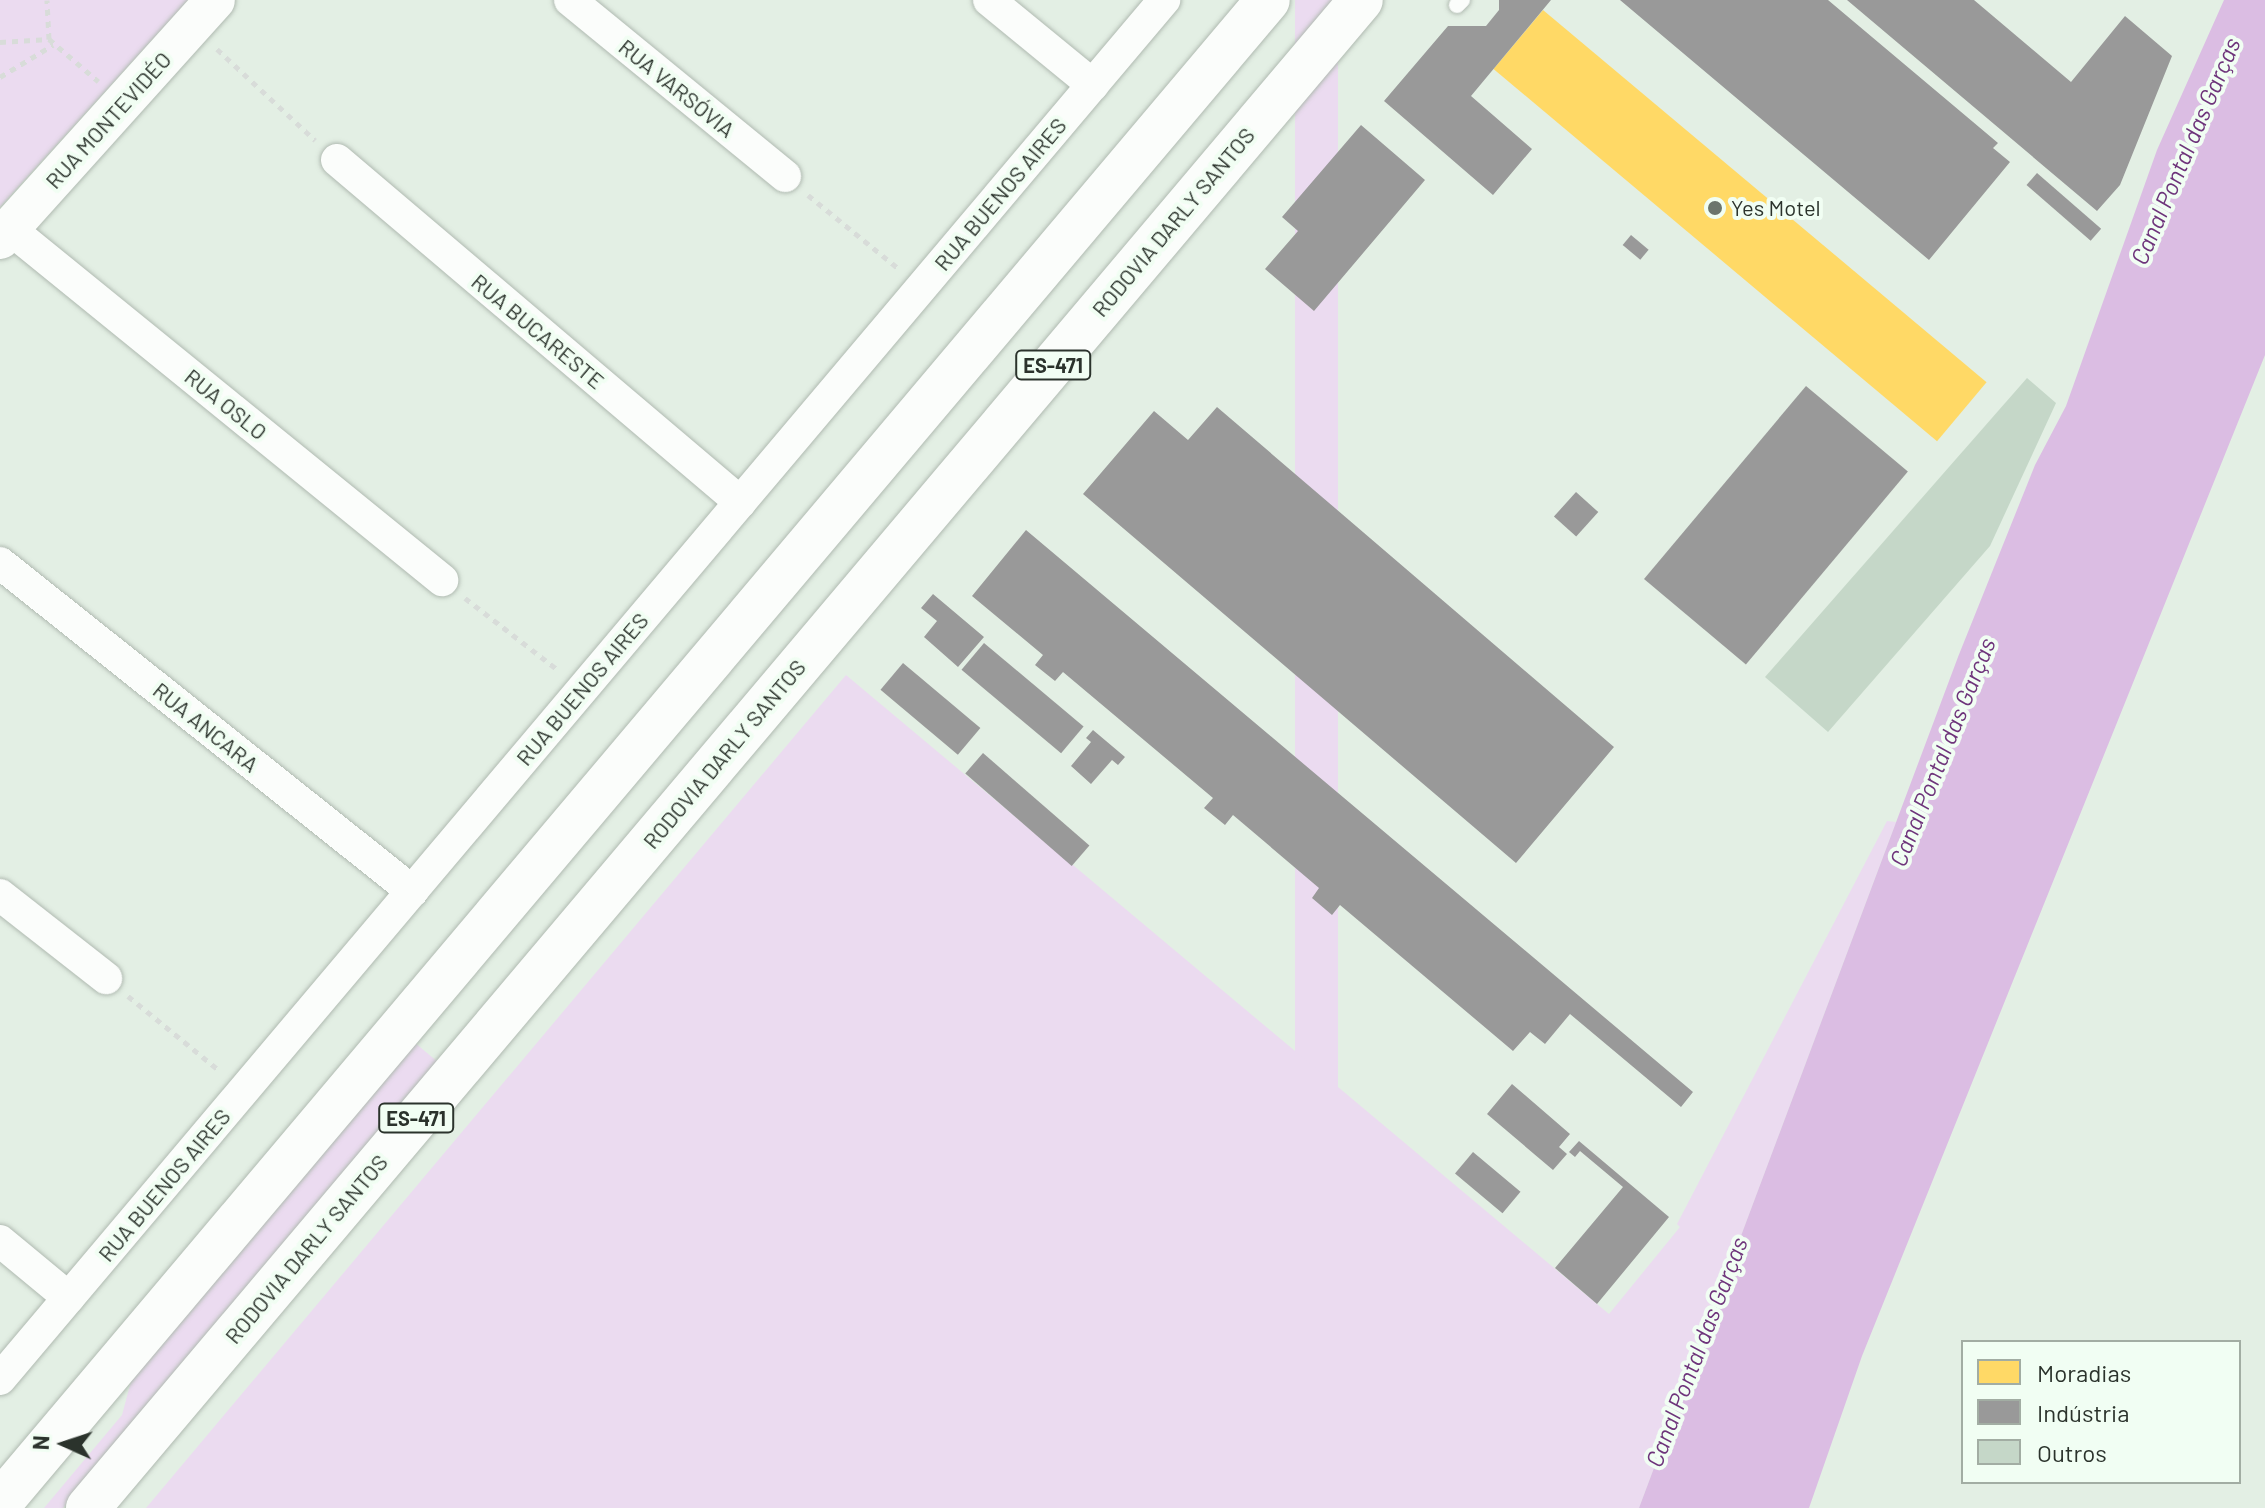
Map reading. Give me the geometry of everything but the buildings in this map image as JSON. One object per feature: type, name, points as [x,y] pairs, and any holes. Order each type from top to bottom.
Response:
[{"type":"main road","name":"ES-471","points":[[0,1503],[1268,0]]},
{"type":"main road","name":"RODOVIA DARLY SANTOS","points":[[88,1508],[1361,0]]},
{"type":"street","name":"RUA VARSÓVIA","points":[[570,0],[785,176]]},
{"type":"street","points":[[989,0],[1093,85]]},
{"type":"street","name":"RUA BUENOS AIRES","points":[[0,1379],[1164,0]]},
{"type":"street","name":"RUA MONTEVIDÉO","points":[[3,234],[204,13]]},
{"type":"street","name":"RUA BUCARESTE","points":[[337,160],[740,502]]},
{"type":"street","name":"RUA OSLO","points":[[3,234],[442,580]]},
{"type":"street","name":"RUA ANCARA","points":[[0,563],[412,891]]},
{"type":"street","points":[[0,895],[106,978]]},
{"type":"street","points":[[0,1241],[69,1298]]},
{"type":"path","points":[[47,0],[51,42]]},
{"type":"path","points":[[204,13],[337,160]]},
{"type":"path","points":[[0,42],[51,42],[102,85]]},
{"type":"path","points":[[0,77],[51,42]]},
{"type":"path","points":[[785,176],[921,287]]},
{"type":"path","points":[[442,580],[582,689]]},
{"type":"path","points":[[106,978],[244,1090]]},
{"type":"shaded area","points":[[0,0],[188,0],[0,207]]},
{"type":"shaded area","points":[[1295,0],[1338,0],[1338,1349],[1295,1349]]},
{"type":"shaded area","points":[[846,675],[1609,1314],[1680,1227],[1677,1224],[1887,821],[1896,822],[1639,1508],[146,1508]]},
{"type":"shaded area","points":[[414,1042],[439,1063],[63,1508],[44,1508],[122,1415],[133,1374]]},
{"type":"water","name":"Canal Pontal das Garças","points":[[2224,0],[2265,0],[2265,355],[1862,1356],[1809,1508],[1639,1508],[1958,657],[2035,465],[2066,406],[2157,150]]},
{"type":"place","name":"Yes Motel","points":[[1715,208]]}]
